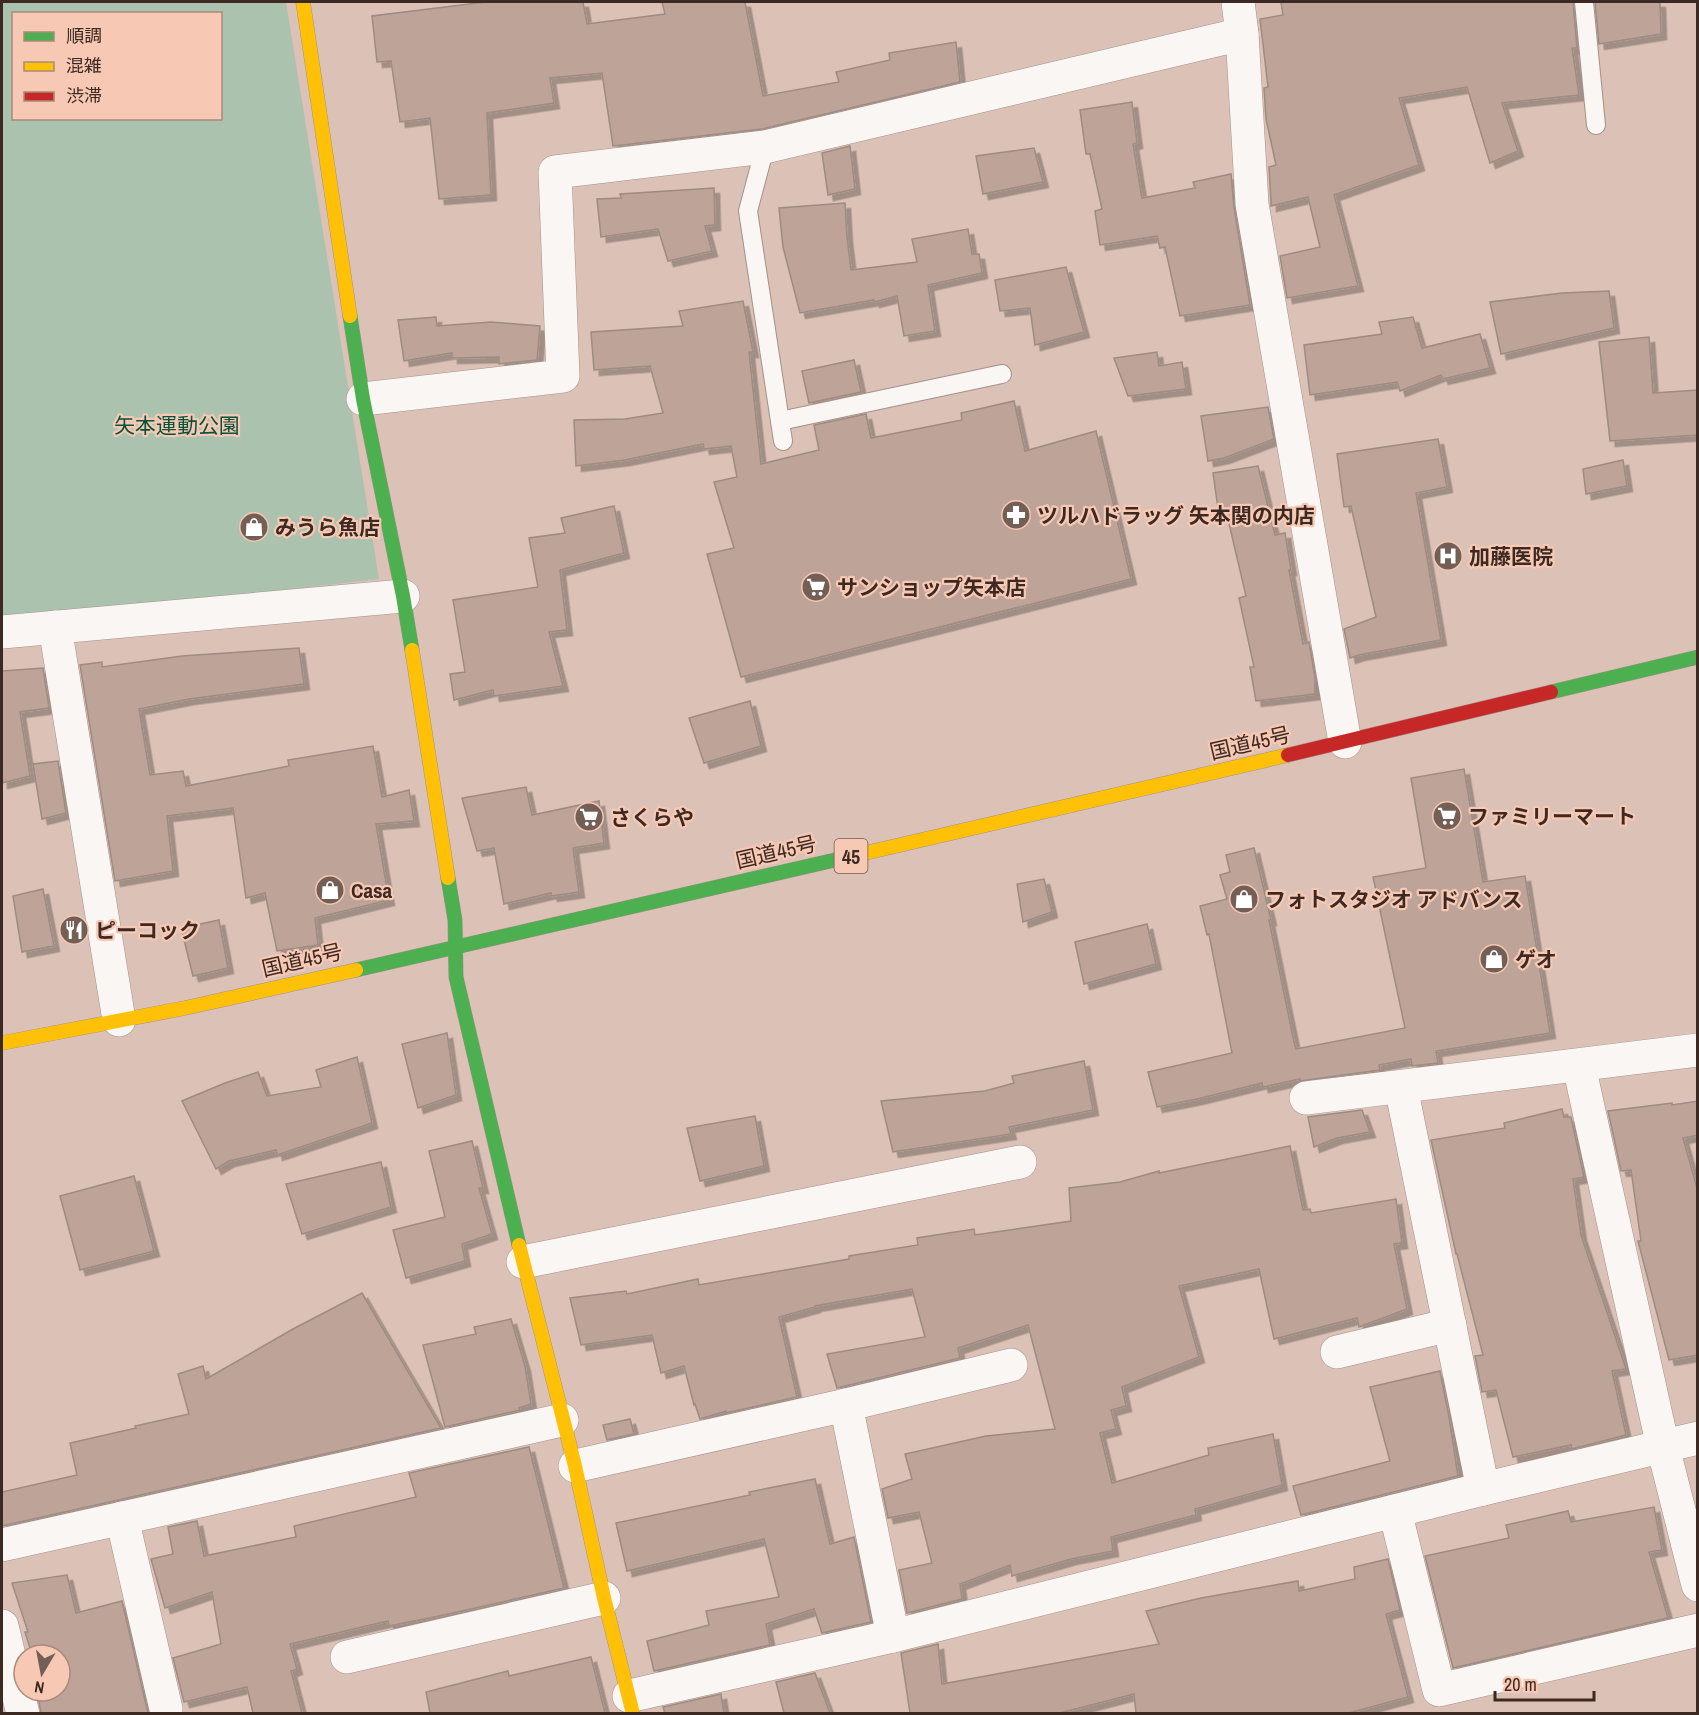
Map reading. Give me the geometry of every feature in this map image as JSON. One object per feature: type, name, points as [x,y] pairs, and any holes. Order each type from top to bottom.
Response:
[{"type":"main road","points":[[303,2],[363,399],[403,596],[455,920],[456,977],[631,1705]]},
{"type":"main road","name":"国道45号","points":[[2,1043],[184,1008],[456,947],[1345,742],[1698,657]]},
{"type":"street","points":[[1238,2],[1252,204],[1345,742]]},
{"type":"street","points":[[363,399],[564,376],[555,172],[765,147],[1242,34]]},
{"type":"street","points":[[2,632],[403,596]]},
{"type":"street","points":[[55,627],[119,1020]]},
{"type":"street","points":[[1306,1098],[1698,1050]]},
{"type":"street","points":[[1579,1066],[1663,1447],[1698,1585]]},
{"type":"street","points":[[1401,1087],[1483,1489]]},
{"type":"street","points":[[524,1262],[1020,1162]]},
{"type":"street","points":[[1337,1352],[1450,1325]]},
{"type":"street","points":[[575,1466],[846,1406],[1011,1365]]},
{"type":"street","points":[[846,1406],[893,1636]]},
{"type":"street","points":[[2,1545],[562,1420]]},
{"type":"street","points":[[631,1705],[893,1636],[1483,1489],[1698,1438]]},
{"type":"street","points":[[1395,1511],[1439,1690],[1698,1630]]},
{"type":"street","points":[[122,1518],[166,1709]]},
{"type":"street","points":[[347,1657],[604,1598]]},
{"type":"street","points":[[2,1626],[23,1713]]},
{"type":"lane","points":[[1584,2],[1596,125]]},
{"type":"lane","points":[[765,147],[748,211],[783,441]]},
{"type":"lane","points":[[780,421],[1002,374]]},
{"type":"green space","name":"矢本運動公園","points":[[2,2],[286,2],[379,579],[2,622]]},
{"type":"building","points":[[486,2],[583,2],[587,24],[665,14],[662,2],[745,2],[763,96],[839,82],[836,72],[890,60],[889,53],[956,42],[960,82],[762,129],[613,146],[602,73],[550,78],[554,103],[487,113],[491,195],[439,199],[430,118],[400,122],[391,61],[377,62],[372,16]]},
{"type":"building","points":[[1281,2],[1573,2],[1577,48],[1572,48],[1579,95],[1502,103],[1518,151],[1490,163],[1467,87],[1399,98],[1419,165],[1334,195],[1358,286],[1287,298],[1280,256],[1320,247],[1308,197],[1271,206],[1269,167],[1276,165],[1266,119],[1264,88],[1268,87],[1260,19],[1283,15]]},
{"type":"building","points":[[1595,2],[1660,2],[1661,34],[1599,44]]},
{"type":"building","points":[[1132,102],[1137,143],[1133,144],[1142,198],[1195,188],[1193,182],[1231,174],[1250,305],[1180,316],[1165,247],[1160,248],[1157,236],[1100,245],[1095,211],[1102,209],[1090,154],[1086,154],[1080,110]]},
{"type":"building","points":[[850,146],[855,189],[828,195],[822,153]]},
{"type":"building","points":[[1034,148],[1043,182],[983,194],[976,156]]},
{"type":"building","points":[[714,188],[715,225],[705,226],[712,251],[668,261],[658,229],[601,237],[597,199],[621,198],[620,194]]},
{"type":"building","points":[[845,203],[851,270],[917,262],[912,239],[968,229],[972,254],[979,254],[982,273],[928,285],[935,331],[904,336],[897,296],[874,302],[874,300],[800,313],[783,247],[779,208]]},
{"type":"building","points":[[1066,267],[1084,332],[1035,345],[1030,308],[1000,311],[995,280]]},
{"type":"building","points":[[1609,291],[1614,328],[1501,354],[1490,302],[1562,293]]},
{"type":"building","points":[[743,301],[753,352],[749,352],[761,464],[819,450],[814,425],[866,414],[871,438],[962,420],[961,413],[1014,401],[1025,451],[1096,431],[1131,579],[741,677],[707,554],[734,548],[714,482],[737,477],[731,446],[704,449],[703,444],[625,460],[576,466],[574,420],[625,419],[663,413],[650,366],[594,370],[591,332],[683,326],[679,311]]},
{"type":"building","points":[[436,317],[437,326],[491,322],[540,326],[537,360],[499,364],[499,357],[452,358],[452,353],[404,361],[398,320]]},
{"type":"building","points":[[1413,317],[1422,348],[1480,334],[1490,368],[1443,379],[1441,375],[1400,391],[1397,382],[1310,395],[1304,345],[1382,334],[1379,322]]},
{"type":"building","points":[[1649,337],[1653,393],[1698,390],[1698,435],[1610,441],[1599,342]]},
{"type":"building","points":[[1157,352],[1159,366],[1182,362],[1186,389],[1128,396],[1114,358]]},
{"type":"building","points":[[854,360],[861,392],[809,403],[802,371]]},
{"type":"building","points":[[1268,407],[1274,439],[1224,458],[1208,461],[1201,416]]},
{"type":"building","points":[[1438,439],[1447,487],[1416,493],[1441,640],[1350,658],[1344,629],[1376,617],[1351,506],[1344,507],[1337,454]]},
{"type":"building","points":[[1623,460],[1627,486],[1586,494],[1583,469]]},
{"type":"building","points":[[1258,466],[1275,535],[1285,533],[1291,570],[1289,570],[1303,644],[1309,642],[1315,677],[1315,694],[1256,701],[1250,667],[1254,667],[1239,598],[1246,596],[1227,515],[1219,516],[1213,473]]},
{"type":"building","points":[[614,506],[624,553],[560,570],[567,630],[549,632],[563,686],[494,696],[493,690],[454,700],[450,674],[465,672],[453,600],[538,587],[529,538],[565,533],[561,518]]},
{"type":"building","points":[[299,648],[304,684],[189,699],[139,709],[150,775],[183,771],[186,786],[289,766],[288,760],[373,746],[382,797],[409,790],[414,821],[376,824],[389,900],[315,918],[318,945],[277,951],[265,893],[246,898],[233,808],[167,816],[173,871],[115,881],[80,665],[102,662],[102,667],[182,656]]},
{"type":"building","points":[[43,668],[49,708],[20,712],[30,776],[2,783],[2,671]]},
{"type":"building","points":[[750,701],[761,746],[704,763],[689,718]]},
{"type":"building","points":[[58,761],[66,813],[42,819],[33,764]]},
{"type":"building","points":[[1464,769],[1483,882],[1525,876],[1550,1033],[1436,1051],[1438,1063],[1412,1066],[1411,1059],[1379,1065],[1380,1070],[1300,1081],[1300,1079],[1263,1087],[1262,1083],[1157,1107],[1148,1072],[1232,1053],[1209,934],[1207,935],[1200,906],[1227,899],[1220,875],[1230,872],[1226,855],[1254,848],[1271,920],[1269,920],[1296,1049],[1405,1028],[1373,877],[1426,868],[1411,778]]},
{"type":"building","points":[[526,787],[532,815],[599,801],[604,843],[573,848],[579,892],[552,896],[551,893],[504,904],[494,848],[477,851],[462,798]]},
{"type":"building","points":[[1044,879],[1052,912],[1023,922],[1017,884]]},
{"type":"building","points":[[43,889],[54,946],[22,952],[13,896]]},
{"type":"building","points":[[219,920],[228,968],[193,976],[181,928]]},
{"type":"building","points":[[1147,924],[1156,964],[1084,984],[1075,942]]},
{"type":"building","points":[[447,1033],[456,1095],[418,1108],[402,1044]]},
{"type":"building","points":[[357,1057],[372,1123],[277,1155],[276,1150],[229,1161],[216,1169],[182,1101],[258,1072],[267,1096],[321,1087],[316,1070]]},
{"type":"building","points":[[1084,1061],[1093,1110],[1009,1127],[1011,1134],[893,1152],[881,1101],[985,1091],[1014,1083],[1012,1076]]},
{"type":"building","points":[[1698,1101],[1698,1135],[1683,1138],[1698,1192],[1698,1355],[1669,1360],[1638,1241],[1641,1241],[1631,1170],[1621,1171],[1608,1111]]},
{"type":"building","points":[[1562,1109],[1564,1117],[1571,1117],[1584,1177],[1573,1179],[1581,1235],[1626,1369],[1612,1371],[1626,1435],[1572,1449],[1571,1445],[1513,1457],[1496,1390],[1482,1392],[1475,1356],[1483,1355],[1456,1254],[1431,1140],[1505,1128],[1504,1123]]},
{"type":"building","points":[[1362,1110],[1370,1132],[1337,1138],[1314,1147],[1308,1117]]},
{"type":"building","points":[[755,1116],[764,1166],[700,1181],[687,1128]]},
{"type":"building","points":[[472,1141],[483,1188],[479,1188],[492,1234],[462,1244],[465,1261],[406,1278],[393,1230],[445,1217],[429,1151]]},
{"type":"building","points":[[1290,1146],[1303,1210],[1310,1209],[1311,1213],[1396,1199],[1402,1243],[1394,1244],[1407,1309],[1359,1327],[1357,1318],[1274,1339],[1259,1269],[1179,1286],[1199,1357],[1122,1387],[1126,1406],[1111,1410],[1116,1429],[1100,1433],[1112,1483],[1209,1455],[1208,1448],[1273,1434],[1282,1485],[1195,1509],[1196,1515],[1111,1537],[1113,1551],[1071,1559],[1012,1576],[1010,1565],[960,1584],[962,1599],[907,1613],[899,1570],[932,1563],[919,1512],[888,1518],[882,1489],[912,1479],[905,1454],[986,1436],[1055,1429],[1028,1325],[958,1348],[960,1358],[837,1388],[827,1354],[925,1337],[912,1289],[815,1306],[779,1317],[797,1397],[726,1413],[726,1411],[700,1419],[684,1366],[661,1373],[652,1335],[581,1345],[570,1298],[626,1291],[627,1294],[698,1279],[699,1285],[918,1245],[917,1238],[974,1229],[975,1235],[1071,1221],[1069,1188],[1120,1182],[1159,1171],[1159,1173]]},
{"type":"building","points":[[381,1162],[391,1207],[302,1234],[286,1184]]},
{"type":"building","points":[[134,1176],[154,1251],[80,1270],[60,1196]]},
{"type":"building","points":[[362,1293],[441,1428],[2,1526],[2,1492],[77,1475],[70,1443],[189,1414],[178,1374],[203,1366],[206,1379]]},
{"type":"building","points":[[511,1319],[525,1366],[531,1404],[519,1408],[520,1410],[445,1427],[423,1345],[476,1334],[474,1327]]},
{"type":"building","points":[[1440,1371],[1458,1476],[1301,1515],[1293,1486],[1390,1461],[1370,1387]]},
{"type":"building","points":[[630,1419],[634,1434],[607,1440],[603,1425]]},
{"type":"building","points":[[529,1447],[564,1588],[389,1626],[388,1621],[290,1644],[297,1669],[291,1671],[302,1713],[253,1713],[247,1687],[184,1702],[173,1658],[221,1644],[212,1592],[165,1608],[151,1559],[173,1554],[168,1527],[197,1521],[204,1556],[296,1537],[294,1526],[416,1497],[409,1473]]},
{"type":"building","points":[[815,1479],[830,1544],[854,1537],[871,1622],[822,1633],[814,1609],[766,1624],[770,1645],[654,1671],[647,1641],[709,1625],[706,1611],[779,1597],[764,1539],[627,1571],[616,1523]]},
{"type":"building","points":[[1654,1507],[1662,1550],[1649,1552],[1668,1618],[1453,1668],[1425,1556],[1509,1538],[1506,1525],[1568,1511],[1571,1522]]},
{"type":"building","points":[[1388,1559],[1400,1610],[1386,1614],[1408,1697],[1349,1713],[1136,1713],[1134,1694],[1060,1713],[910,1713],[901,1653],[938,1644],[942,1684],[1159,1644],[1146,1611],[1201,1598],[1298,1581],[1299,1591],[1355,1579],[1354,1567]]},
{"type":"building","points":[[67,1575],[76,1613],[122,1601],[148,1713],[41,1713],[39,1703],[72,1703],[72,1643],[28,1643],[25,1632],[28,1632],[12,1583]]},
{"type":"building","points":[[591,1657],[605,1713],[430,1713],[426,1692],[508,1671],[509,1676]]},
{"type":"building","points":[[815,1673],[830,1713],[784,1713],[776,1682]]},
{"type":"building","points":[[721,1694],[724,1713],[665,1713],[663,1707]]},
{"type":"traffic: fast","points":[[350,316],[363,399],[412,650]]},
{"type":"traffic: fast","points":[[1551,692],[1698,657]]},
{"type":"traffic: fast","points":[[356,970],[848,857]]},
{"type":"traffic: fast","points":[[448,878],[455,920],[456,977],[519,1245]]},
{"type":"traffic: slow","points":[[303,2],[350,316]]},
{"type":"traffic: slow","points":[[412,650],[448,878]]},
{"type":"traffic: slow","points":[[848,857],[1288,755]]},
{"type":"traffic: slow","points":[[2,1043],[185,1008],[356,970]]},
{"type":"traffic: slow","points":[[519,1245],[575,1466],[604,1598],[633,1714]]},
{"type":"traffic: jam","points":[[1288,755],[1551,692]]},
{"type":"place","name":"ツルハドラッグ 矢本関の内店","points":[[1016,515]]},
{"type":"place","name":"みうら魚店","points":[[254,527]]},
{"type":"place","name":"加藤医院","points":[[1448,556]]},
{"type":"place","name":"サンショップ矢本店","points":[[816,587]]},
{"type":"place","name":"ファミリーマート","points":[[1447,816]]},
{"type":"place","name":"さくらや","points":[[589,817]]},
{"type":"place","name":"Casa","points":[[330,890]]},
{"type":"place","name":"フォトスタジオ アドバンス","points":[[1244,899]]},
{"type":"place","name":"ピーコック","points":[[74,930]]},
{"type":"place","name":"ゲオ","points":[[1494,959]]}]
